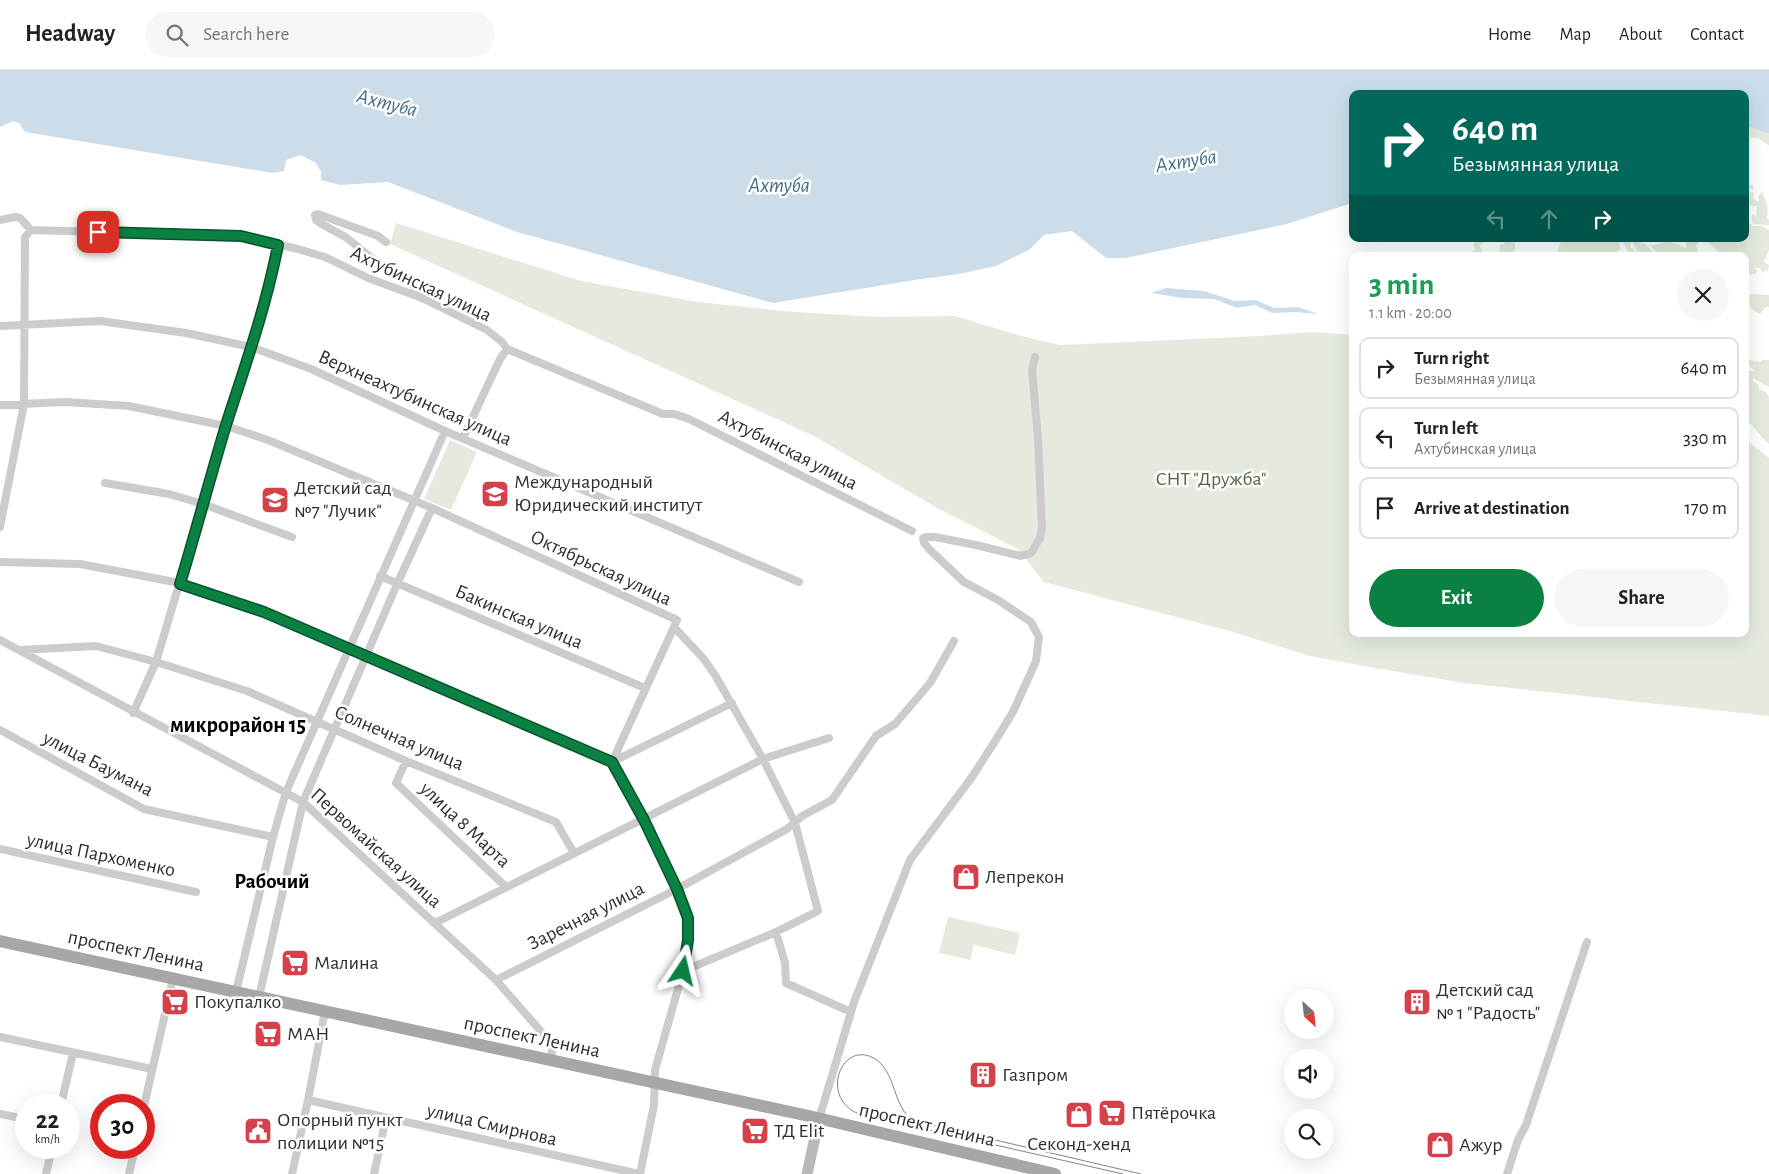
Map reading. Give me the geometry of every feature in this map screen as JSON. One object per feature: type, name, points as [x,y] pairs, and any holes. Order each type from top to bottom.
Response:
[{"type":"main road","name":"проспект Ленина","points":[[0,941],[655,1082],[1054,1174]]},
{"type":"street","points":[[386,242],[369,233],[318,214],[315,215],[316,220],[320,223],[347,238],[386,270],[413,286],[422,298]]},
{"type":"street","points":[[0,220],[20,218],[31,230],[25,237],[24,404],[0,526]]},
{"type":"street","name":"Ахтубинская улица","points":[[31,230],[241,236],[325,257],[368,278],[422,298],[487,330],[502,342],[507,349],[663,414],[674,414],[689,419],[912,532]]},
{"type":"street","points":[[133,713],[156,662],[251,347],[273,271],[278,245]]},
{"type":"street","name":"Верхнеахтубинская улица","points":[[0,326],[100,321],[186,333],[251,347],[311,369],[446,431],[798,582]]},
{"type":"street","points":[[463,438],[507,349]]},
{"type":"street","points":[[807,1174],[820,1119],[854,1002],[910,860],[972,778],[1013,712],[1036,661],[1039,637],[1031,622],[998,600],[964,582],[930,550],[922,538],[926,536],[935,537],[1021,556],[1031,553],[1040,538],[1042,528],[1038,438],[1032,370],[1035,356]]},
{"type":"street","name":"Октябрьская улица","points":[[0,405],[65,402],[129,406],[226,426],[268,440],[432,508],[677,620],[674,627],[703,658],[715,675],[763,759],[796,823],[818,911],[776,932],[683,971]]},
{"type":"street","points":[[236,992],[273,837],[286,792],[380,576],[446,431]]},
{"type":"street","points":[[105,483],[169,494],[203,504],[292,537]]},
{"type":"street","points":[[259,997],[303,802],[432,508]]},
{"type":"street","points":[[0,562],[80,564],[180,584],[264,612],[349,647],[612,762],[644,820],[677,889],[688,918],[688,940],[683,971],[655,1070],[654,1105],[640,1174]]},
{"type":"street","name":"Бакинская улица","points":[[380,576],[645,688]]},
{"type":"street","points":[[612,762],[674,627]]},
{"type":"street","name":"Первомайская улица","points":[[0,640],[133,713],[303,802],[496,980],[552,1044],[552,1060]]},
{"type":"street","name":"Заречная улица","points":[[496,980],[677,889],[796,823],[802,816],[832,800],[876,736],[895,724],[930,683],[954,641]]},
{"type":"street","name":"Солнечная улица","points":[[18,650],[96,646],[156,662],[247,691],[406,762],[556,822],[574,854]]},
{"type":"street","points":[[612,762],[732,703]]},
{"type":"street","name":"улица Баумана","points":[[0,730],[144,809],[273,837]]},
{"type":"street","points":[[435,923],[763,759],[829,738]]},
{"type":"street","name":"улица 8 Марта","points":[[406,762],[396,783],[506,886]]},
{"type":"street","name":"улица Пархоменко","points":[[0,849],[196,892]]},
{"type":"street","points":[[776,932],[785,962],[786,983],[851,1012]]},
{"type":"street","points":[[1507,1174],[1518,1140],[1526,1125],[1587,942]]},
{"type":"street","points":[[147,1094],[173,979]]},
{"type":"street","points":[[292,1174],[325,1011]]},
{"type":"street","points":[[0,1038],[152,1069]]},
{"type":"street","points":[[64,1094],[73,1053]]},
{"type":"street","name":"улица Смирнова","points":[[308,1100],[640,1174]]},
{"type":"street","points":[[0,1114],[15,1117]]},
{"type":"street","points":[[374,1174],[386,1118]]},
{"type":"street","points":[[46,1174],[49,1159]]},
{"type":"street","points":[[129,1174],[132,1159]]},
{"type":"green space","points":[[1749,126],[1769,134],[1769,146],[1758,138],[1749,137]]},
{"type":"green space","points":[[1749,185],[1753,185],[1753,190],[1749,188]]},
{"type":"green space","points":[[1749,191],[1754,193],[1753,197],[1756,201],[1759,201],[1758,197],[1761,192],[1767,204],[1769,225],[1753,224],[1751,220],[1752,214],[1756,216],[1757,206],[1749,205]]},
{"type":"green space","points":[[1749,222],[1753,226],[1762,226],[1769,230],[1769,250],[1764,262],[1769,265],[1768,270],[1762,272],[1760,268],[1753,268],[1757,270],[1756,274],[1749,275],[1749,252],[1717,252],[1718,251],[1708,242],[1749,242]]},
{"type":"green space","name":"СНТ \"Дружба\"","points":[[396,223],[581,281],[698,302],[783,311],[878,317],[955,316],[1021,336],[1060,345],[1313,332],[1349,335],[1349,637],[1749,637],[1749,442],[1769,458],[1769,716],[1464,683],[1310,656],[1233,632],[1044,582],[1018,549],[937,508],[814,436],[390,244]]},
{"type":"green space","points":[[1475,242],[1484,242],[1479,246],[1482,252],[1472,252],[1476,250],[1473,245]]},
{"type":"green space","points":[[1505,242],[1515,243],[1515,251],[1500,252],[1499,247],[1501,244],[1504,245]]},
{"type":"green space","points":[[1561,242],[1619,242],[1620,250],[1617,252],[1557,252]]},
{"type":"green space","points":[[1623,242],[1630,242],[1631,248],[1634,249],[1635,252],[1629,252]]},
{"type":"green space","points":[[1632,242],[1644,243],[1652,251],[1639,252]]},
{"type":"green space","points":[[1669,242],[1686,249],[1686,242],[1698,242],[1696,246],[1698,252],[1656,252],[1650,245]]},
{"type":"green space","points":[[1751,294],[1769,295],[1769,307],[1766,307],[1760,314],[1754,311],[1749,304]]},
{"type":"green space","points":[[1749,360],[1760,362],[1762,360],[1769,360],[1769,387],[1753,378],[1753,381],[1769,397],[1769,444],[1749,423],[1749,371],[1755,371],[1749,366]]},
{"type":"green space","points":[[450,440],[477,452],[451,510],[424,499]]},
{"type":"green space","points":[[948,917],[1020,933],[1015,955],[974,945],[970,960],[939,953]]},
{"type":"water","name":"Ахтуба","points":[[0,70],[1769,70],[1769,134],[1749,126],[1749,90],[1349,90],[1349,204],[1287,224],[1126,258],[1106,258],[1072,231],[1044,235],[1029,250],[996,266],[959,274],[773,303],[517,232],[388,182],[340,185],[321,180],[321,172],[316,163],[300,155],[286,160],[284,171],[273,173],[25,132],[19,123],[13,121],[0,127]]},
{"type":"water","points":[[1166,288],[1204,291],[1235,301],[1256,300],[1274,308],[1298,307],[1318,314],[1296,312],[1272,313],[1255,305],[1237,308],[1214,299],[1182,298],[1151,293]]},
{"type":"tram line","points":[[1123,1174],[859,1114],[847,1107],[840,1097],[838,1076],[849,1059],[858,1055],[869,1056],[884,1067],[900,1104],[913,1120],[1141,1174]]},
{"type":"place","name":"Международный Юридический институт","points":[[495,494]]},
{"type":"place","name":"Детский сад №7 \"Лучик\"","points":[[275,500]]},
{"type":"place","name":"Лепрекон","points":[[966,877]]},
{"type":"place","name":"Малина","points":[[295,963]]},
{"type":"place","name":"Покупалко","points":[[175,1002]]},
{"type":"place","name":"Детский сад № 1 \"Радость\"","points":[[1417,1002]]},
{"type":"place","name":"МАН","points":[[268,1034]]},
{"type":"place","name":"Газпром","points":[[983,1075]]},
{"type":"place","name":"Пятёрочка","points":[[1112,1113]]},
{"type":"place","name":"Секонд-хенд","points":[[1079,1115]]},
{"type":"place","name":"Опорный пункт полиции №15","points":[[258,1131]]},
{"type":"place","name":"ТД Elit","points":[[755,1131]]},
{"type":"place","name":"Ажур","points":[[1440,1145]]},
{"type":"district","name":"микрорайон 15","points":[[238,725]]},
{"type":"district","name":"Рабочий","points":[[272,881]]},
{"type":"route","points":[[98,232],[241,236],[278,245],[273,271],[180,584],[264,612],[349,647],[612,762],[644,820],[677,889],[688,918],[688,940],[683,971]]}]
